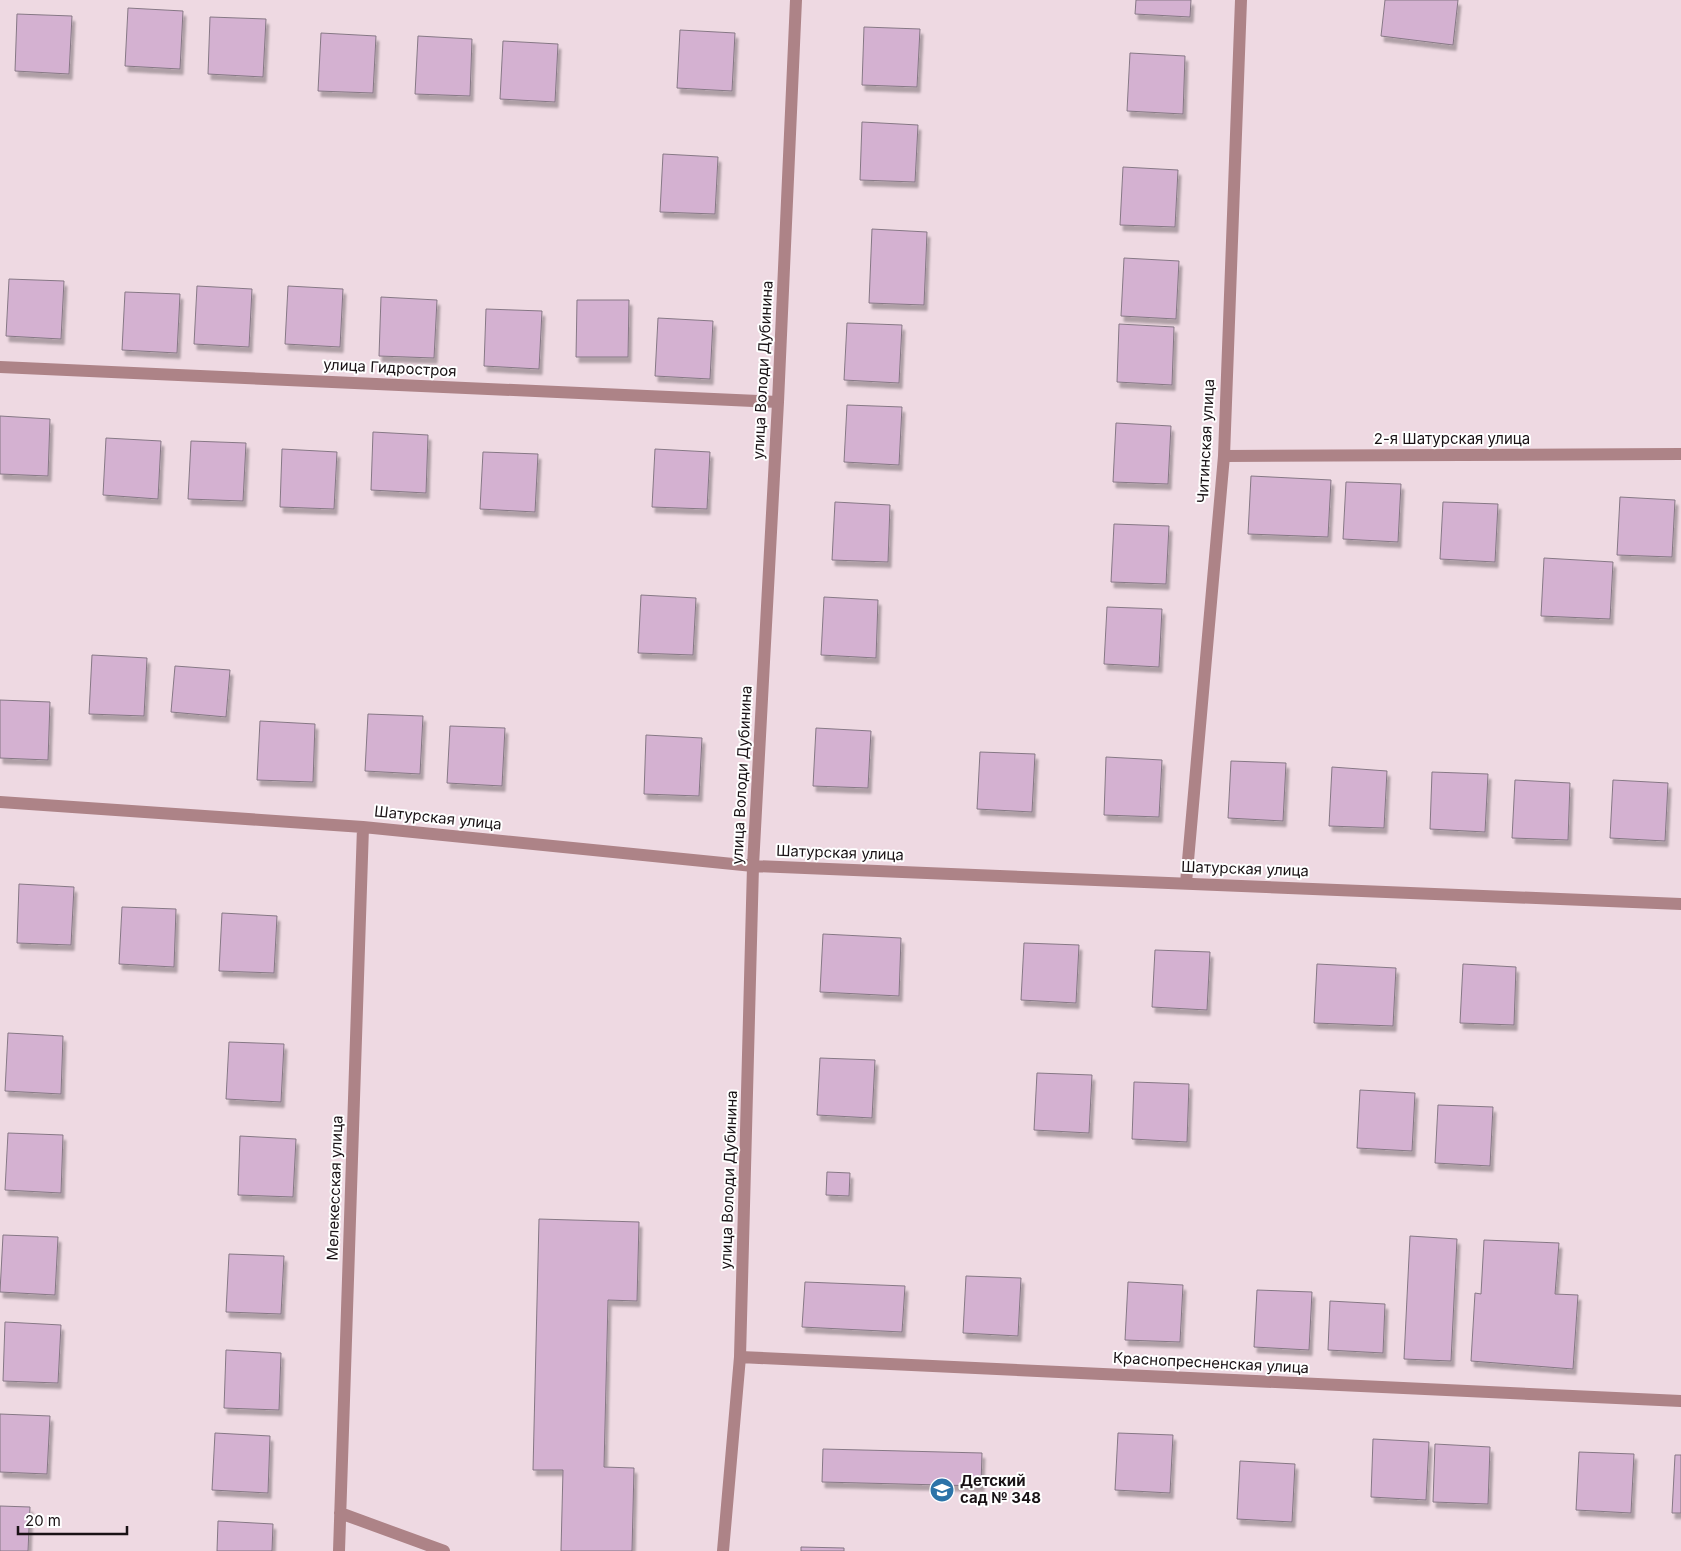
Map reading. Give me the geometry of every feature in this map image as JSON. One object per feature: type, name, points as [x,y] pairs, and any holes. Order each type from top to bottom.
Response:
[{"type":"street","name":"улица Володи Дубинина","points":[[723,1551],[740,1357],[753,866],[778,402],[796,0]]},
{"type":"street","name":"Читинская улица","points":[[1186,883],[1224,456],[1240,0]]},
{"type":"street","name":"улица Гидростроя","points":[[0,367],[778,402]]},
{"type":"street","name":"2-я Шатурская улица","points":[[1224,456],[1681,454]]},
{"type":"street","name":"Шатурская улица","points":[[0,802],[363,827],[753,866],[1681,904]]},
{"type":"street","name":"Мелекесская улица","points":[[338,1551],[363,827]]},
{"type":"street","name":"Краснопресненская улица","points":[[740,1357],[1681,1401]]},
{"type":"street","points":[[340,1513],[444,1551]]},
{"type":"building","points":[[1136,0],[1191,0],[1190,17],[1135,14]]},
{"type":"building","points":[[1385,0],[1458,0],[1453,45],[1381,36]]},
{"type":"building","points":[[128,8],[183,11],[180,69],[125,66]]},
{"type":"building","points":[[17,14],[72,16],[69,74],[15,71]]},
{"type":"building","points":[[210,17],[266,19],[263,77],[208,74]]},
{"type":"building","points":[[864,27],[920,29],[917,87],[862,85]]},
{"type":"building","points":[[680,30],[735,33],[732,91],[677,88]]},
{"type":"building","points":[[321,33],[376,36],[373,93],[318,91]]},
{"type":"building","points":[[418,36],[472,39],[470,96],[415,94]]},
{"type":"building","points":[[503,41],[558,44],[555,102],[500,99]]},
{"type":"building","points":[[1130,53],[1185,56],[1183,114],[1127,111]]},
{"type":"building","points":[[862,122],[918,125],[915,182],[860,180]]},
{"type":"building","points":[[663,154],[718,157],[715,214],[660,212]]},
{"type":"building","points":[[1123,167],[1178,170],[1175,227],[1120,225]]},
{"type":"building","points":[[872,229],[927,232],[924,305],[869,303]]},
{"type":"building","points":[[1124,258],[1179,261],[1176,319],[1121,316]]},
{"type":"building","points":[[9,279],[64,281],[61,339],[6,336]]},
{"type":"building","points":[[197,286],[252,289],[249,347],[194,344]]},
{"type":"building","points":[[288,286],[343,289],[340,347],[285,344]]},
{"type":"building","points":[[125,292],[180,294],[177,353],[122,350]]},
{"type":"building","points":[[381,297],[437,300],[434,358],[379,356]]},
{"type":"building","points":[[577,300],[629,300],[628,357],[576,357]]},
{"type":"building","points":[[486,309],[542,311],[539,369],[484,366]]},
{"type":"building","points":[[658,318],[713,321],[710,379],[655,376]]},
{"type":"building","points":[[847,323],[902,325],[899,383],[844,380]]},
{"type":"building","points":[[1119,324],[1174,327],[1172,385],[1117,382]]},
{"type":"building","points":[[847,405],[902,407],[899,465],[844,462]]},
{"type":"building","points":[[0,416],[50,419],[48,476],[0,474]]},
{"type":"building","points":[[1116,423],[1171,426],[1168,484],[1113,482]]},
{"type":"building","points":[[373,432],[428,435],[426,493],[371,490]]},
{"type":"building","points":[[106,438],[161,441],[158,499],[103,495]]},
{"type":"building","points":[[191,441],[246,443],[243,501],[188,499]]},
{"type":"building","points":[[282,449],[337,452],[334,509],[280,507]]},
{"type":"building","points":[[655,449],[710,452],[707,509],[652,507]]},
{"type":"building","points":[[483,452],[538,454],[535,512],[480,509]]},
{"type":"building","points":[[1251,476],[1331,480],[1328,537],[1248,534]]},
{"type":"building","points":[[1346,482],[1401,484],[1398,542],[1343,539]]},
{"type":"building","points":[[1620,497],[1675,500],[1672,557],[1617,555]]},
{"type":"building","points":[[835,502],[890,505],[888,562],[832,560]]},
{"type":"building","points":[[1443,502],[1498,504],[1495,562],[1440,559]]},
{"type":"building","points":[[1114,524],[1169,526],[1166,584],[1111,582]]},
{"type":"building","points":[[1544,558],[1613,562],[1610,619],[1541,616]]},
{"type":"building","points":[[641,595],[696,598],[693,655],[638,653]]},
{"type":"building","points":[[824,597],[878,600],[876,658],[821,655]]},
{"type":"building","points":[[1107,607],[1162,609],[1159,667],[1104,664]]},
{"type":"building","points":[[92,655],[147,658],[144,716],[89,714]]},
{"type":"building","points":[[175,666],[230,670],[226,717],[171,712]]},
{"type":"building","points":[[0,700],[50,702],[48,760],[0,758]]},
{"type":"building","points":[[368,714],[423,716],[420,774],[365,771]]},
{"type":"building","points":[[260,721],[315,724],[313,782],[257,780]]},
{"type":"building","points":[[450,726],[505,728],[502,786],[447,783]]},
{"type":"building","points":[[816,728],[871,731],[868,788],[813,786]]},
{"type":"building","points":[[646,735],[702,738],[699,796],[644,794]]},
{"type":"building","points":[[980,752],[1035,754],[1032,812],[977,809]]},
{"type":"building","points":[[1106,757],[1162,760],[1159,817],[1104,815]]},
{"type":"building","points":[[1231,761],[1286,763],[1283,821],[1228,818]]},
{"type":"building","points":[[1332,767],[1387,771],[1384,828],[1329,826]]},
{"type":"building","points":[[1432,772],[1488,774],[1485,832],[1430,829]]},
{"type":"building","points":[[1515,780],[1570,783],[1568,840],[1512,838]]},
{"type":"building","points":[[1613,780],[1668,783],[1665,841],[1610,838]]},
{"type":"building","points":[[19,884],[74,887],[71,945],[17,943]]},
{"type":"building","points":[[122,907],[176,909],[174,967],[119,964]]},
{"type":"building","points":[[222,913],[277,916],[274,973],[219,971]]},
{"type":"building","points":[[823,934],[901,938],[899,996],[820,992]]},
{"type":"building","points":[[1024,943],[1079,945],[1076,1003],[1021,1000]]},
{"type":"building","points":[[1155,950],[1210,952],[1207,1010],[1152,1007]]},
{"type":"building","points":[[1317,964],[1396,968],[1393,1026],[1314,1023]]},
{"type":"building","points":[[1463,964],[1516,967],[1514,1025],[1460,1023]]},
{"type":"building","points":[[8,1033],[63,1036],[61,1094],[5,1091]]},
{"type":"building","points":[[229,1042],[284,1044],[281,1102],[226,1099]]},
{"type":"building","points":[[820,1058],[875,1060],[872,1118],[817,1115]]},
{"type":"building","points":[[1037,1073],[1092,1075],[1089,1133],[1034,1130]]},
{"type":"building","points":[[1134,1082],[1189,1084],[1187,1142],[1132,1139]]},
{"type":"building","points":[[1360,1090],[1415,1093],[1412,1151],[1357,1148]]},
{"type":"building","points":[[1438,1105],[1493,1107],[1490,1166],[1435,1163]]},
{"type":"building","points":[[8,1133],[63,1135],[61,1193],[5,1190]]},
{"type":"building","points":[[240,1136],[296,1139],[293,1197],[238,1195]]},
{"type":"building","points":[[827,1172],[850,1173],[849,1196],[826,1195]]},
{"type":"building","points":[[539,1219],[639,1222],[637,1301],[608,1300],[604,1467],[634,1468],[632,1551],[561,1551],[563,1470],[533,1470]]},
{"type":"building","points":[[3,1235],[58,1237],[55,1295],[0,1292]]},
{"type":"building","points":[[1410,1236],[1457,1239],[1451,1361],[1404,1359]]},
{"type":"building","points":[[1484,1240],[1559,1243],[1555,1294],[1578,1295],[1573,1369],[1471,1361],[1475,1293],[1481,1294]]},
{"type":"building","points":[[229,1254],[284,1256],[281,1314],[226,1312]]},
{"type":"building","points":[[966,1276],[1021,1278],[1018,1336],[963,1333]]},
{"type":"building","points":[[805,1282],[905,1286],[902,1332],[802,1327]]},
{"type":"building","points":[[1128,1282],[1183,1285],[1180,1342],[1125,1340]]},
{"type":"building","points":[[1257,1290],[1312,1292],[1309,1350],[1254,1347]]},
{"type":"building","points":[[1330,1301],[1385,1304],[1383,1353],[1328,1350]]},
{"type":"building","points":[[5,1322],[61,1325],[58,1383],[3,1381]]},
{"type":"building","points":[[226,1350],[281,1353],[279,1410],[224,1408]]},
{"type":"building","points":[[0,1414],[50,1416],[47,1474],[0,1472]]},
{"type":"building","points":[[215,1433],[270,1436],[268,1493],[212,1490]]},
{"type":"building","points":[[1118,1433],[1173,1435],[1170,1493],[1115,1490]]},
{"type":"building","points":[[1373,1439],[1429,1442],[1426,1500],[1371,1497]]},
{"type":"building","points":[[1435,1444],[1490,1447],[1488,1504],[1433,1502]]},
{"type":"building","points":[[823,1449],[982,1453],[981,1486],[822,1482]]},
{"type":"building","points":[[1579,1452],[1634,1454],[1631,1513],[1576,1510]]},
{"type":"building","points":[[1675,1455],[1681,1455],[1681,1513],[1672,1513]]},
{"type":"building","points":[[1240,1461],[1295,1464],[1292,1522],[1237,1519]]},
{"type":"building","points":[[0,1506],[30,1507],[28,1551],[0,1551]]},
{"type":"building","points":[[218,1521],[273,1524],[272,1551],[217,1551]]},
{"type":"building","points":[[801,1547],[844,1548],[844,1551],[801,1551]]},
{"type":"place","name":"Детский сад № 348","points":[[942,1490]]}]
